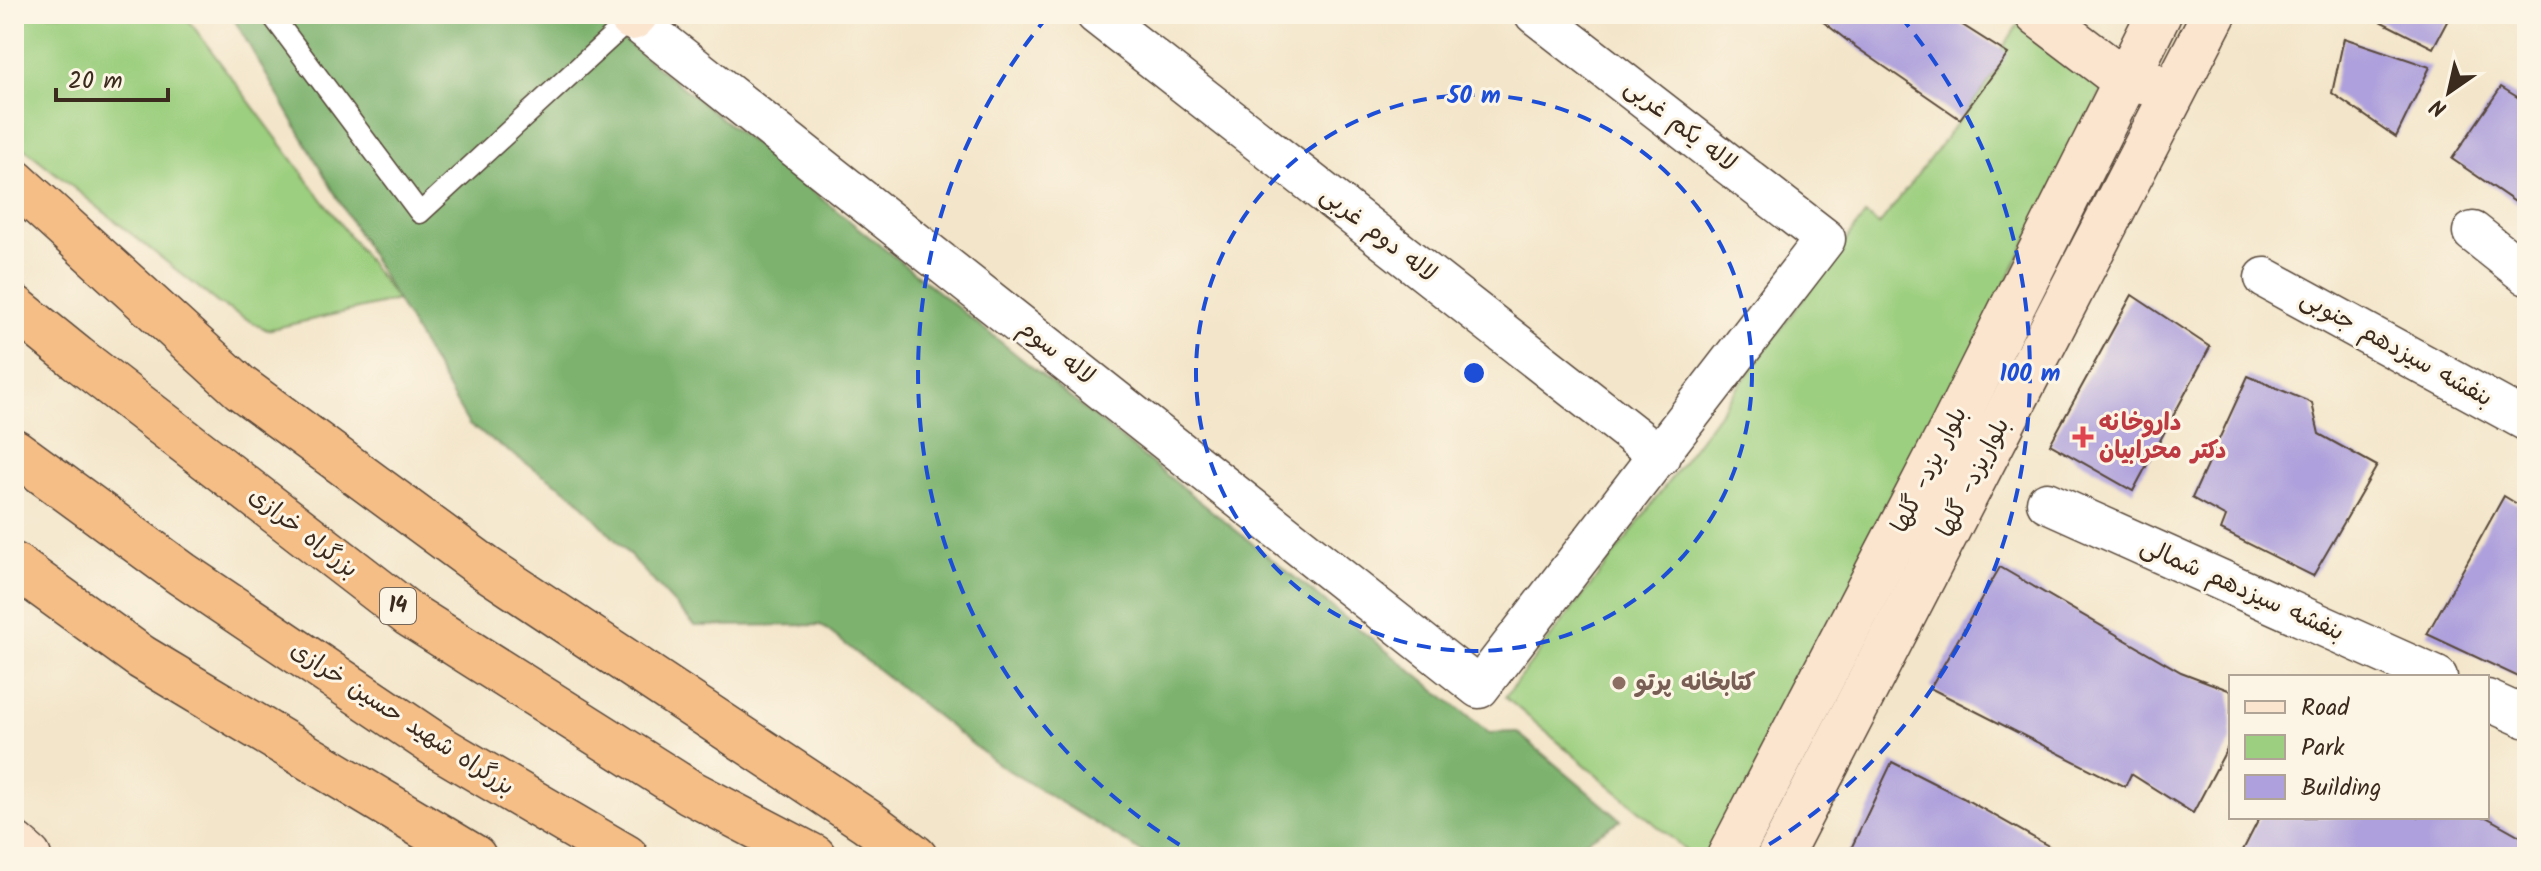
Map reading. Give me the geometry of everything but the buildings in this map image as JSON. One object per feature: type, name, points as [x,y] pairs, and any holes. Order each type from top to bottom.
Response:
[{"type":"highway","points":[[14,181],[241,388],[484,567],[867,821],[915,857]]},
{"type":"highway","name":"بزرگراه خرازی","points":[[14,307],[410,615],[690,792],[814,857]]},
{"type":"highway","name":"بزرگراه شهید حسین خرازی","points":[[14,451],[182,574],[442,749],[626,857]]},
{"type":"highway","points":[[14,565],[141,657],[474,857]]},
{"type":"main road","points":[[2037,14],[2124,80],[2176,86]]},
{"type":"main road","name":"بلواریزد- گلها","points":[[1779,857],[2214,14]]},
{"type":"main road","points":[[2145,20],[2176,86]]},
{"type":"main road","name":"بلوار یزد- گلها","points":[[1729,857],[1951,430],[2124,80],[2145,20]]},
{"type":"main road","points":[[14,844],[29,857]]},
{"type":"street","name":"لاله دوم غربی","points":[[1096,14],[1660,456]]},
{"type":"street","name":"لاله یکم غربی","points":[[1535,14],[1825,239],[1660,456]]},
{"type":"street","name":"لاله سوم","points":[[634,16],[1479,688],[1660,456]]},
{"type":"street","points":[[2473,232],[2527,275]]},
{"type":"street","name":"بنفشه سیزدهم جنوبی","points":[[2265,278],[2527,421]]},
{"type":"street","name":"بنفشه سیزدهم شمالی","points":[[2047,502],[2433,675]]},
{"type":"street","points":[[2489,701],[2527,718]]},
{"type":"lane","points":[[271,14],[420,213],[634,16]]},
{"type":"green space","points":[[14,14],[184,14],[397,300],[267,330],[219,304],[14,140]]},
{"type":"green space","points":[[231,14],[591,14],[1489,733],[1517,732],[1621,820],[1559,857],[1150,857],[995,762],[821,625],[695,626],[574,495],[469,425]]},
{"type":"green space","points":[[2023,17],[2104,87],[1719,857],[1694,857],[1505,697],[1621,546],[1865,215],[1879,225],[1999,68],[1993,63]]},
{"type":"place","name":"داروخانه دکتر محرابیان","points":[[2083,437]]},
{"type":"place","name":"كتابخانه پرتو","points":[[1619,683]]}]
